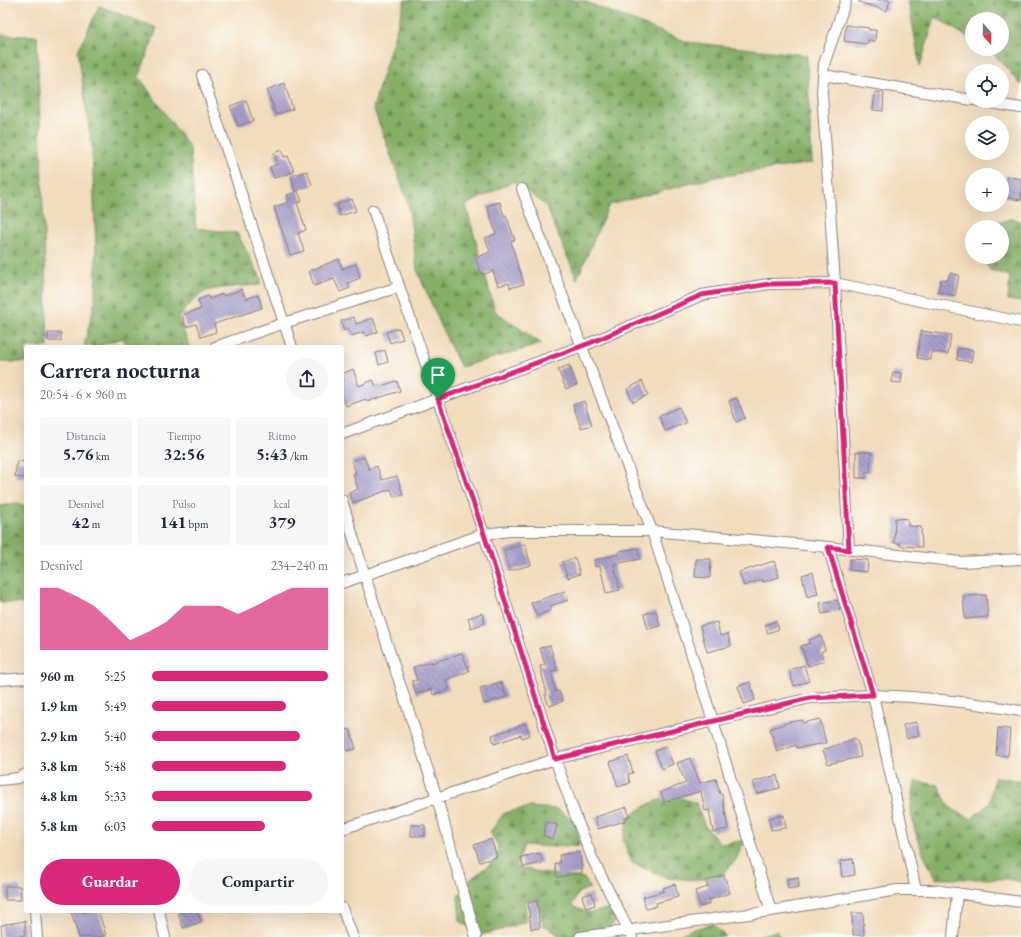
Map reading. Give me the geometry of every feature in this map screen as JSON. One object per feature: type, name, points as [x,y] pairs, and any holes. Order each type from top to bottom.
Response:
[{"type":"street","points":[[846,0],[824,64],[822,92],[835,283],[849,550]]},
{"type":"street","points":[[202,75],[291,345]]},
{"type":"street","points":[[823,75],[965,99]]},
{"type":"street","points":[[1009,106],[1021,108]]},
{"type":"street","points":[[522,189],[652,531],[713,721],[771,911]]},
{"type":"street","points":[[373,210],[484,534],[555,759],[593,860],[631,933]]},
{"type":"street","points":[[344,433],[581,346],[702,295],[769,284],[835,283],[1021,322]]},
{"type":"street","points":[[221,345],[284,323],[400,287]]},
{"type":"street","points":[[344,507],[437,798],[476,937]]},
{"type":"street","points":[[344,582],[484,534],[510,531],[652,531],[828,547],[961,562],[1021,559]]},
{"type":"street","points":[[828,547],[873,695],[916,890]]},
{"type":"street","points":[[0,680],[24,678]]},
{"type":"street","points":[[344,828],[555,759],[810,698],[873,695],[913,697],[1021,711]]},
{"type":"street","points":[[0,780],[18,778],[24,775]]},
{"type":"street","points":[[580,937],[631,933],[897,890],[933,890],[1021,902]]},
{"type":"street","points":[[953,937],[957,893]]},
{"type":"street","points":[[35,913],[37,937]]},
{"type":"street","points":[[159,913],[165,937]]},
{"type":"street","points":[[344,913],[353,937]]},
{"type":"green space","points":[[405,0],[581,0],[687,42],[807,55],[812,163],[715,177],[609,205],[577,279],[546,206],[514,181],[466,205],[495,311],[542,344],[461,367],[448,342],[417,270],[408,202],[373,107]]},
{"type":"green space","points":[[908,0],[1021,0],[1021,85],[1009,71],[1009,64],[1003,64],[996,56],[1009,56],[1009,12],[965,12],[965,36],[935,17],[920,66]]},
{"type":"green space","points":[[99,6],[157,28],[139,77],[190,148],[196,228],[237,233],[261,278],[260,285],[210,290],[201,294],[194,300],[178,318],[190,345],[126,345],[123,338],[102,345],[84,345],[95,301],[96,253],[92,148],[78,51]]},
{"type":"green space","points":[[0,35],[37,36],[48,345],[24,345],[24,362],[0,362]]},
{"type":"green space","points":[[1013,218],[1021,222],[1021,302],[1008,300],[1010,276],[990,270],[986,264],[1009,264],[1009,220],[1007,220]]},
{"type":"green space","points":[[16,503],[24,505],[24,604],[0,602],[0,506]]},
{"type":"green space","points":[[994,778],[1021,780],[1021,882],[1007,879],[936,879],[923,854],[912,818],[911,802],[915,781],[938,785],[949,807],[971,819],[990,803]]},
{"type":"green space","points":[[672,795],[696,803],[705,826],[721,844],[745,840],[735,861],[719,878],[695,880],[668,878],[632,863],[623,840],[628,817],[649,804]]},
{"type":"green space","points":[[530,807],[557,809],[577,823],[579,846],[552,847],[524,845],[516,867],[549,874],[584,878],[590,888],[579,892],[572,905],[586,912],[610,908],[617,918],[609,930],[585,935],[561,937],[543,924],[538,900],[525,901],[527,921],[504,929],[480,935],[460,921],[458,896],[472,878],[496,860],[498,846],[490,832],[504,813]]},
{"type":"green space","points":[[713,924],[726,937],[675,937],[690,930]]},
{"type":"green space","points":[[776,931],[780,937],[754,937]]},
{"type":"building","points":[[859,0],[890,0],[887,11],[859,2]]},
{"type":"building","points":[[846,25],[876,30],[875,41],[868,40],[867,44],[844,41]]},
{"type":"building","points":[[284,83],[293,109],[276,115],[267,90]]},
{"type":"building","points":[[875,92],[884,93],[883,111],[873,110]]},
{"type":"building","points":[[246,100],[253,121],[238,126],[230,106]]},
{"type":"building","points":[[282,150],[284,157],[288,156],[294,172],[274,178],[270,167],[278,164],[274,153]]},
{"type":"building","points":[[307,171],[312,185],[295,191],[291,176]]},
{"type":"building","points":[[1009,176],[1021,179],[1021,200],[1009,198]]},
{"type":"building","points":[[298,191],[302,201],[297,203],[306,230],[298,233],[304,251],[290,255],[274,207],[289,202],[287,195]]},
{"type":"building","points":[[352,199],[356,211],[340,216],[337,204]]},
{"type":"building","points":[[500,202],[504,216],[506,215],[515,240],[511,241],[524,284],[510,288],[509,283],[498,286],[493,271],[482,275],[475,258],[490,252],[485,238],[496,234],[487,206]]},
{"type":"building","points":[[339,259],[342,269],[356,264],[360,278],[348,283],[350,288],[340,292],[334,279],[314,286],[309,271]]},
{"type":"building","points":[[950,273],[959,275],[955,296],[938,292],[941,279],[948,280]]},
{"type":"building","points":[[242,289],[245,299],[258,295],[262,308],[214,324],[216,332],[201,337],[196,324],[186,327],[182,315],[201,309],[198,300],[208,296],[209,299],[223,294],[224,296]]},
{"type":"building","points":[[354,317],[356,324],[373,318],[378,332],[366,336],[365,332],[351,336],[348,329],[344,331],[341,321]]},
{"type":"building","points":[[399,328],[403,339],[390,343],[386,332]]},
{"type":"building","points":[[921,331],[951,335],[948,354],[932,352],[931,360],[917,358]]},
{"type":"building","points":[[48,333],[61,333],[61,341],[48,341]]},
{"type":"building","points":[[958,348],[973,350],[971,362],[957,360]]},
{"type":"building","points":[[385,350],[388,362],[379,365],[376,353]]},
{"type":"building","points":[[569,365],[577,385],[566,389],[558,370]]},
{"type":"building","points":[[353,369],[359,386],[373,380],[376,386],[397,381],[400,391],[372,400],[367,401],[366,399],[346,406],[344,400],[344,373]]},
{"type":"building","points":[[893,372],[902,373],[901,383],[892,382]]},
{"type":"building","points":[[642,381],[648,395],[633,402],[627,389]]},
{"type":"building","points":[[737,398],[745,418],[736,422],[729,401]]},
{"type":"building","points":[[584,401],[592,425],[581,428],[573,405]]},
{"type":"building","points":[[679,407],[686,423],[665,431],[659,416]]},
{"type":"building","points":[[856,452],[871,452],[870,472],[866,472],[866,478],[856,478]]},
{"type":"building","points":[[364,457],[369,469],[377,466],[382,480],[397,476],[403,495],[394,497],[391,489],[353,503],[349,493],[358,489],[353,474],[356,473],[352,461]]},
{"type":"building","points":[[17,461],[24,462],[24,478],[15,477]]},
{"type":"building","points":[[895,518],[908,519],[908,526],[921,527],[922,547],[900,546],[900,543],[894,543]]},
{"type":"building","points":[[525,544],[531,565],[509,571],[504,550]]},
{"type":"building","points":[[638,548],[640,559],[614,564],[620,590],[606,593],[600,566],[595,567],[594,560],[619,554],[619,551]]},
{"type":"building","points":[[575,558],[580,574],[568,578],[562,562]]},
{"type":"building","points":[[696,559],[711,559],[710,578],[695,577]]},
{"type":"building","points":[[850,559],[868,560],[867,572],[849,570]]},
{"type":"building","points":[[774,561],[779,577],[763,582],[762,579],[744,586],[739,572]]},
{"type":"building","points":[[813,572],[818,594],[807,597],[802,575]]},
{"type":"building","points":[[565,591],[568,600],[550,606],[551,610],[537,616],[531,603]]},
{"type":"building","points":[[986,595],[988,617],[965,619],[963,596]]},
{"type":"building","points":[[837,600],[840,610],[822,614],[820,603]]},
{"type":"building","points":[[656,611],[660,626],[648,629],[644,614]]},
{"type":"building","points":[[482,613],[485,623],[471,628],[468,618]]},
{"type":"building","points":[[776,621],[779,629],[768,633],[765,625]]},
{"type":"building","points":[[717,622],[720,636],[728,634],[731,646],[707,652],[700,626]]},
{"type":"building","points":[[821,636],[825,650],[821,652],[824,661],[808,666],[801,646],[810,643],[809,640]]},
{"type":"building","points":[[550,645],[557,670],[551,671],[556,692],[559,691],[563,701],[549,706],[545,695],[547,695],[540,666],[545,665],[540,648]]},
{"type":"building","points":[[462,653],[469,671],[446,680],[449,689],[433,695],[432,689],[416,694],[412,681],[417,680],[413,667],[432,663]]},
{"type":"building","points":[[804,665],[809,681],[794,686],[789,670]]},
{"type":"building","points":[[501,682],[506,697],[484,704],[480,688]]},
{"type":"building","points":[[750,682],[755,700],[744,704],[738,686]]},
{"type":"building","points":[[820,719],[826,743],[797,748],[796,745],[777,752],[770,729],[789,722],[803,720],[803,723]]},
{"type":"building","points":[[916,722],[919,735],[907,739],[903,725]]},
{"type":"building","points":[[525,723],[530,735],[522,738],[521,735],[494,744],[492,735],[518,727]]},
{"type":"building","points":[[998,728],[1010,729],[1008,756],[996,755]]},
{"type":"building","points":[[350,729],[356,749],[347,751],[344,744],[344,730]]},
{"type":"building","points":[[855,738],[859,746],[861,757],[828,764],[823,750]]},
{"type":"building","points":[[666,746],[673,764],[662,769],[655,751]]},
{"type":"building","points":[[628,756],[633,773],[628,774],[630,783],[618,787],[610,762]]},
{"type":"building","points":[[690,758],[700,783],[716,779],[720,794],[722,794],[728,829],[713,832],[709,810],[705,811],[701,791],[664,802],[661,792],[686,783],[677,763]]},
{"type":"building","points":[[777,775],[780,788],[757,794],[753,782]]},
{"type":"building","points":[[627,807],[629,817],[624,819],[625,821],[598,829],[595,817]]},
{"type":"building","points":[[784,815],[786,828],[771,830],[769,818]]},
{"type":"building","points":[[546,822],[557,825],[553,839],[543,836]]},
{"type":"building","points":[[411,825],[425,825],[425,836],[411,836]]},
{"type":"building","points":[[491,839],[497,857],[480,862],[474,845]]},
{"type":"building","points":[[580,852],[582,873],[557,877],[555,864],[560,863],[559,855]]},
{"type":"building","points":[[540,853],[542,863],[523,867],[521,857]]},
{"type":"building","points":[[853,859],[855,875],[842,877],[840,861]]},
{"type":"building","points":[[724,875],[730,893],[708,900],[709,904],[700,907],[695,891],[708,887],[706,881]]},
{"type":"building","points":[[798,877],[799,887],[788,889],[787,879]]},
{"type":"building","points":[[675,884],[678,897],[656,903],[657,906],[646,909],[643,897],[664,891],[663,888]]},
{"type":"building","points":[[5,886],[20,886],[21,900],[5,900]]},
{"type":"building","points":[[592,893],[595,905],[586,908],[582,896]]},
{"type":"building","points":[[537,901],[540,928],[531,929],[528,903]]},
{"type":"building","points":[[71,913],[99,913],[106,935],[100,937],[79,937]]},
{"type":"building","points":[[178,913],[198,913],[201,922],[183,928]]},
{"type":"building","points":[[852,913],[863,913],[864,935],[853,935]]},
{"type":"building","points":[[25,921],[25,935],[2,937],[1,925]]},
{"type":"route","points":[[835,283],[849,550],[828,547],[873,695],[810,698],[555,759],[484,534],[438,399],[590,343],[702,295],[769,284],[835,283]]}]
